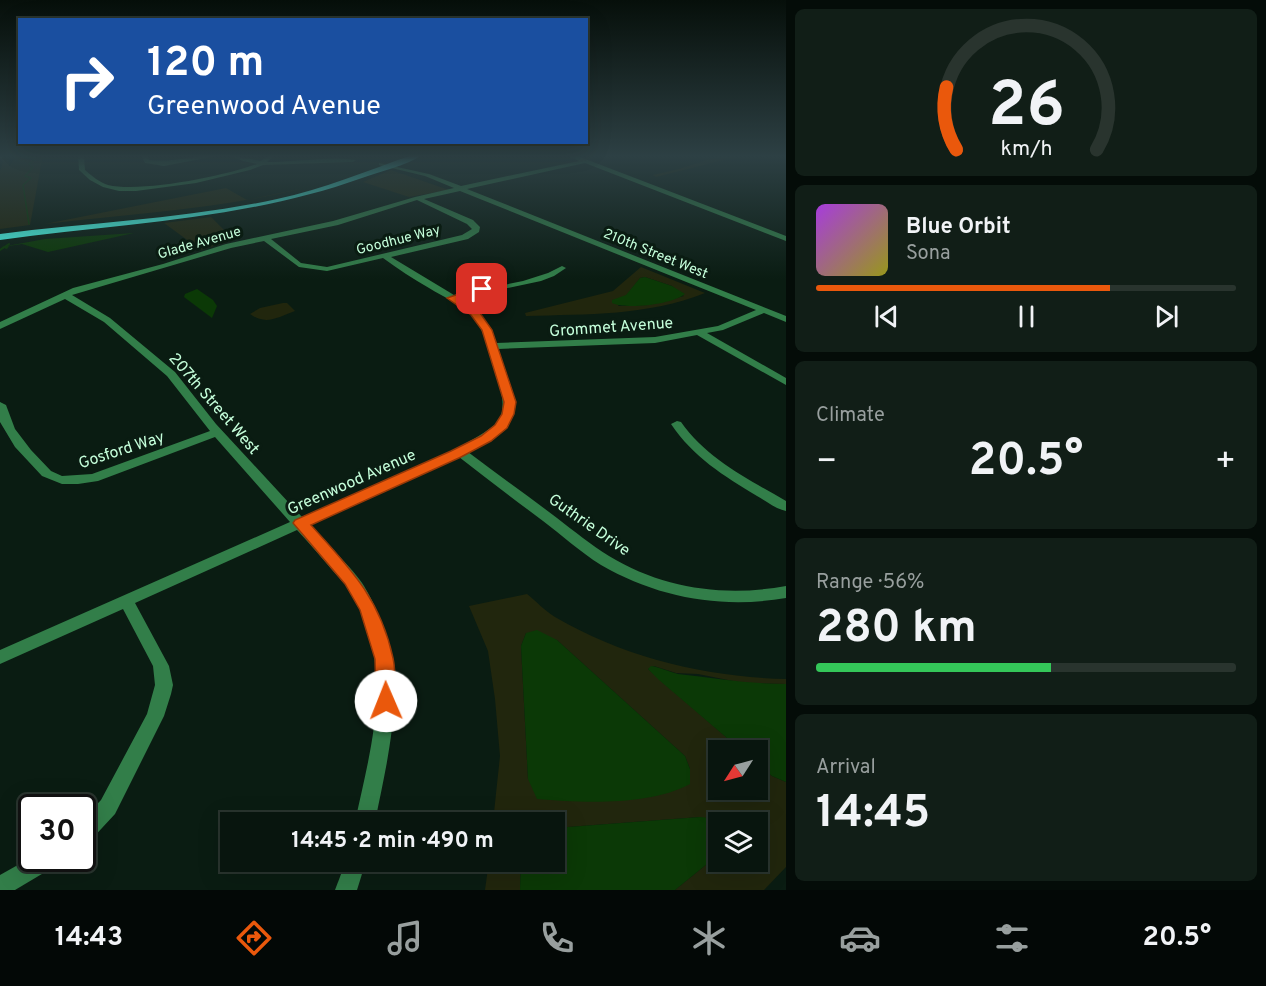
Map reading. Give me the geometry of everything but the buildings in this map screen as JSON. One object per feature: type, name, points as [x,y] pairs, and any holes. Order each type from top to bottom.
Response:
[{"type":"main road","points":[[0,232],[255,201],[274,197]]},
{"type":"main road","points":[[0,237],[259,205],[295,197]]},
{"type":"street","name":"Glade Avenue","points":[[0,326],[92,284],[166,266],[229,246],[345,220],[425,197]]},
{"type":"street","name":"210th Street West","points":[[478,197],[786,319]]},
{"type":"street","points":[[677,197],[786,239]]},
{"type":"street","name":"Goodhue Way","points":[[265,238],[297,263],[313,269],[342,268],[383,255],[464,237],[476,230],[470,222],[417,198]]},
{"type":"street","name":"Greenwood Avenue","points":[[0,657],[460,452],[494,434],[508,414],[509,395],[482,320],[470,308],[424,283],[383,255]]},
{"type":"street","points":[[452,298],[482,289],[540,279],[562,268]]},
{"type":"street","name":"207th Street West","points":[[65,295],[102,317],[168,372],[218,432],[357,588],[372,618],[384,659],[386,701],[384,728],[367,812]]},
{"type":"street","name":"Grommet Avenue","points":[[492,346],[643,342],[700,333],[729,325],[764,310]]},
{"type":"street","points":[[700,333],[786,382]]},
{"type":"street","name":"Gosford Way","points":[[0,405],[6,424],[20,444],[49,476],[60,479],[77,481],[94,478],[218,432]]},
{"type":"street","points":[[677,424],[694,446],[709,458],[786,507]]},
{"type":"street","name":"Guthrie Drive","points":[[460,452],[595,554],[635,575],[673,588],[714,596],[753,597],[786,592]]},
{"type":"street","points":[[96,820],[108,807],[155,716],[164,685],[161,666],[126,601]]},
{"type":"street","points":[[0,887],[26,872]]},
{"type":"street","points":[[346,890],[352,872]]},
{"type":"shaded area","points":[[0,197],[35,197],[30,225],[0,229]]},
{"type":"shaded area","points":[[183,197],[241,197],[247,200],[176,210],[45,224]]},
{"type":"shaded area","points":[[211,217],[234,240],[201,250],[164,223]]},
{"type":"shaded area","points":[[134,233],[48,252],[22,244],[9,246],[7,249],[1,247],[45,239]]},
{"type":"shaded area","points":[[641,267],[705,293],[683,301],[639,310],[526,316],[525,313],[613,291]],"holes":[[[645,277],[672,286],[684,296],[648,305],[618,306],[640,278]]]},
{"type":"shaded area","points":[[645,277],[672,286],[685,294],[671,301],[650,305],[628,306],[612,303],[612,300],[626,295],[640,278]]},
{"type":"shaded area","points":[[197,289],[213,300],[217,306],[212,318],[184,297],[185,294]]},
{"type":"shaded area","points":[[287,303],[295,311],[267,320],[250,314],[260,308]]},
{"type":"shaded area","points":[[527,594],[555,617],[609,644],[638,654],[696,669],[786,679],[786,684],[743,683],[698,674],[676,673],[654,666],[648,669],[730,740],[708,740],[708,800],[768,800],[768,773],[786,782],[786,867],[764,890],[675,890],[708,863],[708,872],[768,872],[768,812],[708,812],[708,820],[700,817],[565,827],[565,812],[494,812],[500,756],[488,651],[469,606]],"holes":[[[526,633],[557,640],[685,756],[690,769],[528,779],[521,646]]]},
{"type":"shaded area","points":[[537,630],[557,640],[685,756],[690,769],[690,784],[674,791],[636,799],[595,802],[537,799],[528,779],[521,646],[526,633]]},
{"type":"shaded area","points":[[651,666],[678,674],[786,684],[786,782],[768,773],[768,740],[729,740],[648,669]]},
{"type":"shaded area","points":[[708,818],[708,863],[675,890],[520,890],[521,872],[565,872],[565,827]]},
{"type":"shaded area","points":[[487,872],[521,872],[520,890],[485,890]]},
{"type":"waterway","points":[[25,197],[29,224]]},
{"type":"waterway","points":[[0,250],[9,244]]},
{"type":"route","points":[[386,701],[384,659],[368,610],[351,580],[300,523],[456,454],[486,439],[500,428],[508,414],[510,402],[487,330],[482,320],[470,308],[452,298],[482,289]]}]
